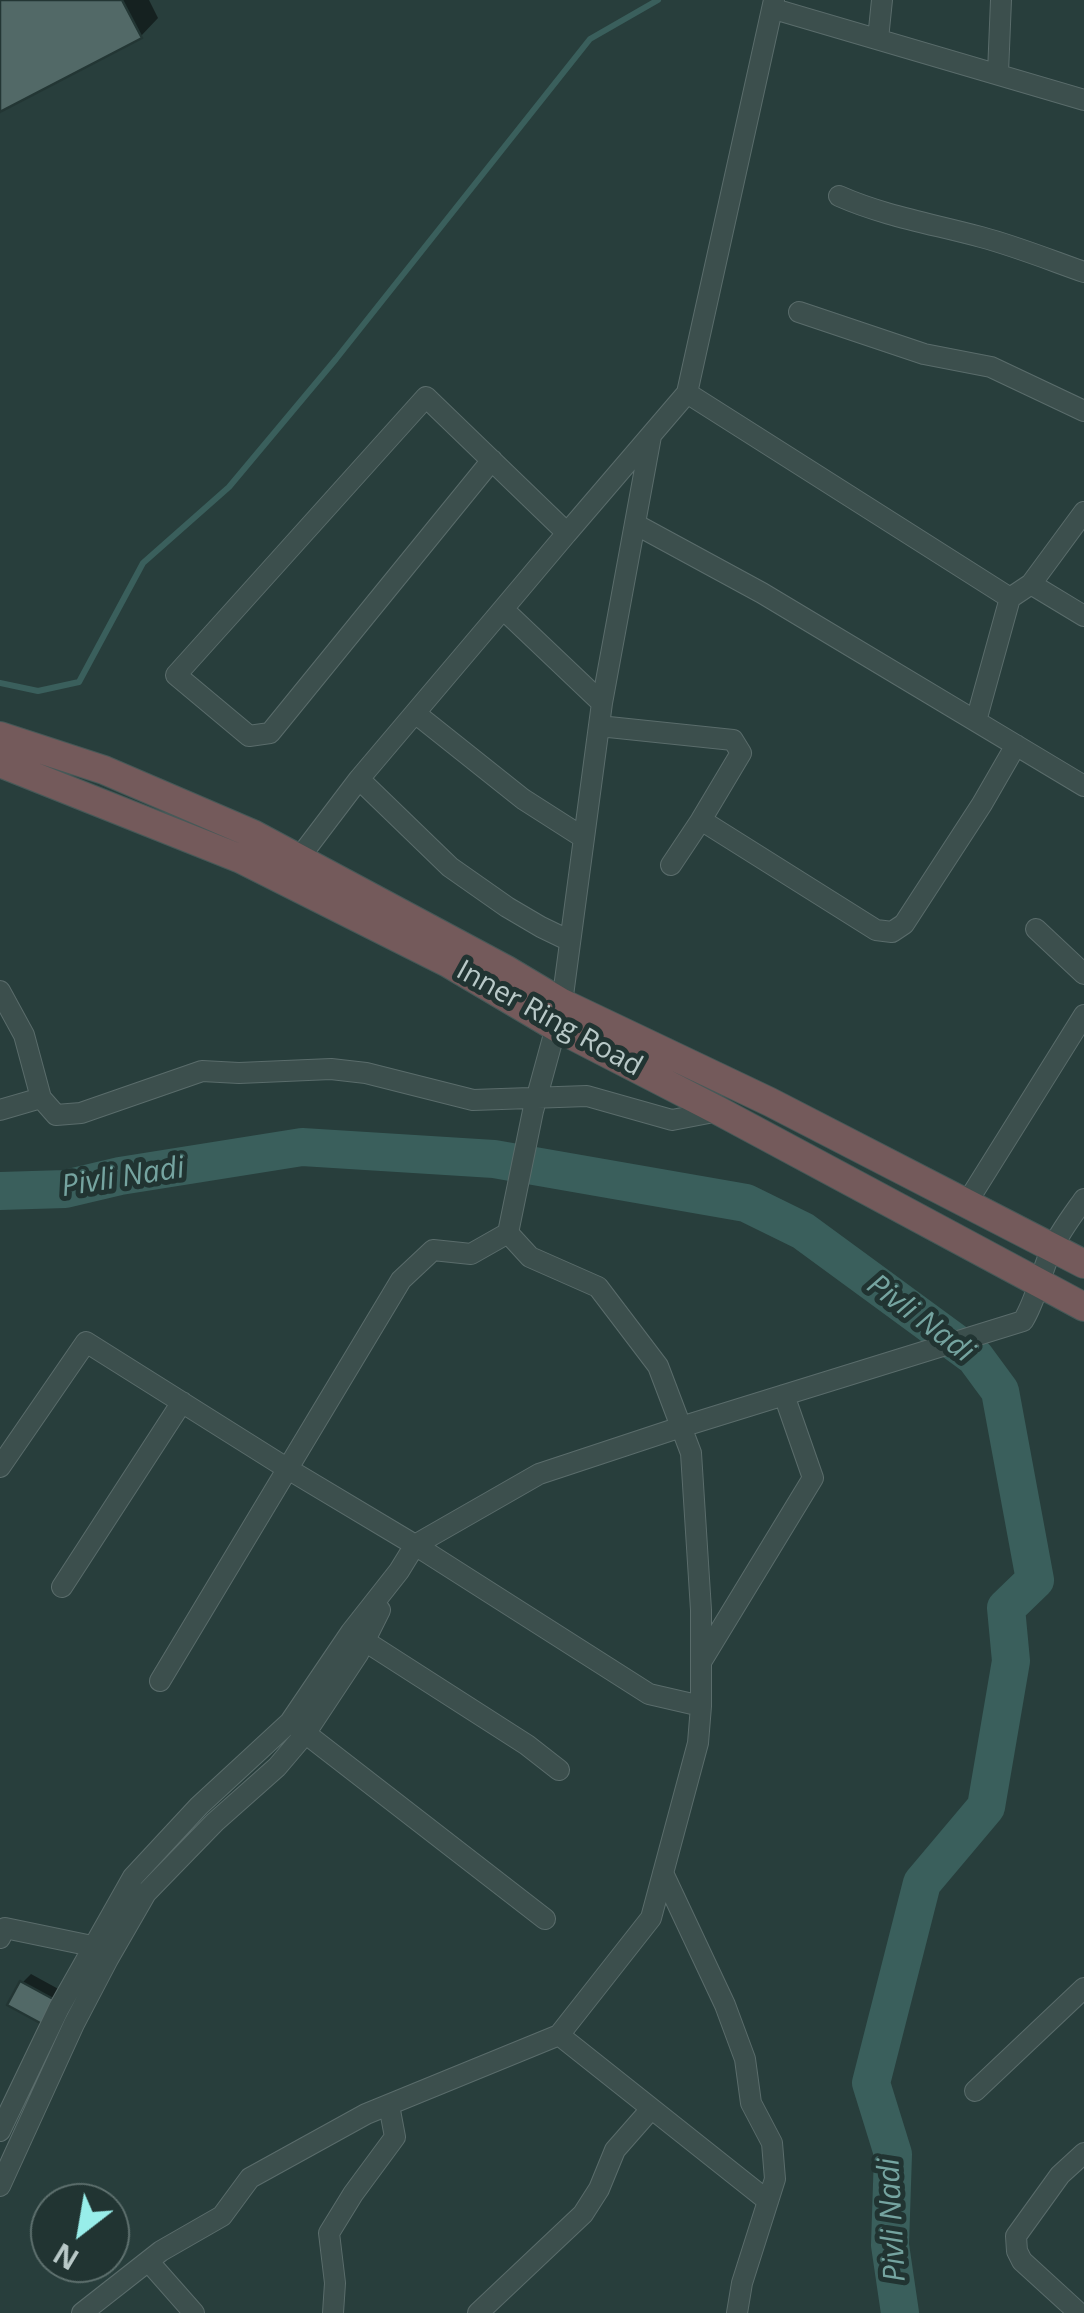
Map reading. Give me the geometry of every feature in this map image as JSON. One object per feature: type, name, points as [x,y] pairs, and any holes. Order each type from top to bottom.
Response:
[{"type":"highway","name":"Inner Ring Road","points":[[0,736],[104,770],[253,834],[291,869]]},
{"type":"highway","name":"Inner Ring Road","points":[[0,763],[240,859],[291,869],[505,970],[559,1015],[719,1111],[1084,1307]]},
{"type":"highway","name":"Inner Ring Road","points":[[559,1015],[770,1102],[1084,1264]]},
{"type":"street","points":[[878,39],[882,0]]},
{"type":"street","points":[[998,73],[1001,0]]},
{"type":"street","points":[[291,869],[359,779],[687,393],[774,4],[1080,101]]},
{"type":"street","points":[[839,196],[1084,272]]},
{"type":"street","points":[[799,312],[924,354],[991,366],[1084,411]]},
{"type":"street","points":[[687,393],[1010,598]]},
{"type":"street","points":[[492,460],[270,733],[249,736],[176,675],[426,396],[492,460],[567,533]]},
{"type":"street","points":[[160,1681],[401,1280],[433,1250],[471,1254],[508,1232],[535,1104],[559,1015],[602,704],[652,434]]},
{"type":"street","points":[[976,721],[1010,598],[1031,584],[1084,512]]},
{"type":"street","points":[[635,524],[762,593],[1084,786]]},
{"type":"street","points":[[1031,584],[1084,616]]},
{"type":"street","points":[[504,609],[602,704]]},
{"type":"street","points":[[415,714],[523,799],[584,838]]},
{"type":"street","points":[[599,726],[733,740],[741,753],[672,865]]},
{"type":"street","points":[[702,820],[876,930],[892,932],[904,924],[1016,745]]},
{"type":"street","points":[[359,779],[450,867],[507,907],[570,941]]},
{"type":"street","points":[[1036,929],[1084,974]]},
{"type":"street","points":[[0,991],[24,1035],[41,1098],[56,1114],[81,1113],[202,1071],[331,1069],[473,1100],[535,1104],[587,1096],[672,1120],[719,1111]]},
{"type":"street","points":[[966,1204],[1084,1016]]},
{"type":"street","points":[[0,1110],[41,1098]]},
{"type":"street","points":[[0,2186],[74,2024],[146,1894],[215,1822],[277,1767],[415,1545],[539,1474],[1023,1320],[1032,1307],[1052,1248],[1084,1199]]},
{"type":"street","points":[[82,2313],[161,2252],[222,2216],[250,2178],[366,2114],[559,2035],[651,1918],[698,1743],[701,1610],[691,1453],[658,1366],[598,1287],[530,1256],[508,1232]]},
{"type":"street","points":[[0,1467],[86,1342],[649,1694],[700,1706]]},
{"type":"street","points":[[700,1664],[813,1478],[784,1395]]},
{"type":"street","points":[[62,1588],[182,1402]]},
{"type":"street","points":[[358,1636],[559,1770]]},
{"type":"street","points":[[298,1728],[545,1919]]},
{"type":"street","points":[[0,2131],[92,1946],[133,1877],[199,1806],[298,1728]]},
{"type":"street","points":[[663,1873],[725,2005],[745,2059],[751,2103],[772,2143],[775,2179],[742,2283],[737,2313]]},
{"type":"street","points":[[0,1938],[5,1928],[92,1946]]},
{"type":"street","points":[[975,2091],[1084,1988]]},
{"type":"street","points":[[559,2035],[768,2200]]},
{"type":"street","points":[[333,2313],[335,2283],[329,2233],[395,2136],[389,2104]]},
{"type":"street","points":[[478,2313],[582,2214],[599,2190],[614,2150],[650,2109]]},
{"type":"street","points":[[1079,2313],[1022,2261],[1016,2236],[1060,2176],[1084,2153]]},
{"type":"street","points":[[148,2262],[194,2313]]},
{"type":"building","points":[[0,0],[122,0],[142,38],[0,112]]},
{"type":"building","points":[[20,1981],[55,2000],[42,2024],[7,2005]]},
{"type":"waterway","points":[[0,683],[38,691],[79,682],[143,563],[229,487],[336,359],[590,39],[658,0]]},
{"type":"waterway","name":"Pivli Nadi","points":[[0,1191],[65,1189],[120,1176],[302,1147],[494,1159],[746,1203],[803,1231],[975,1357],[1000,1391],[1035,1580],[1006,1608],[1011,1661],[986,1807],[922,1883],[871,2083],[893,2154],[890,2245],[900,2313]]}]
